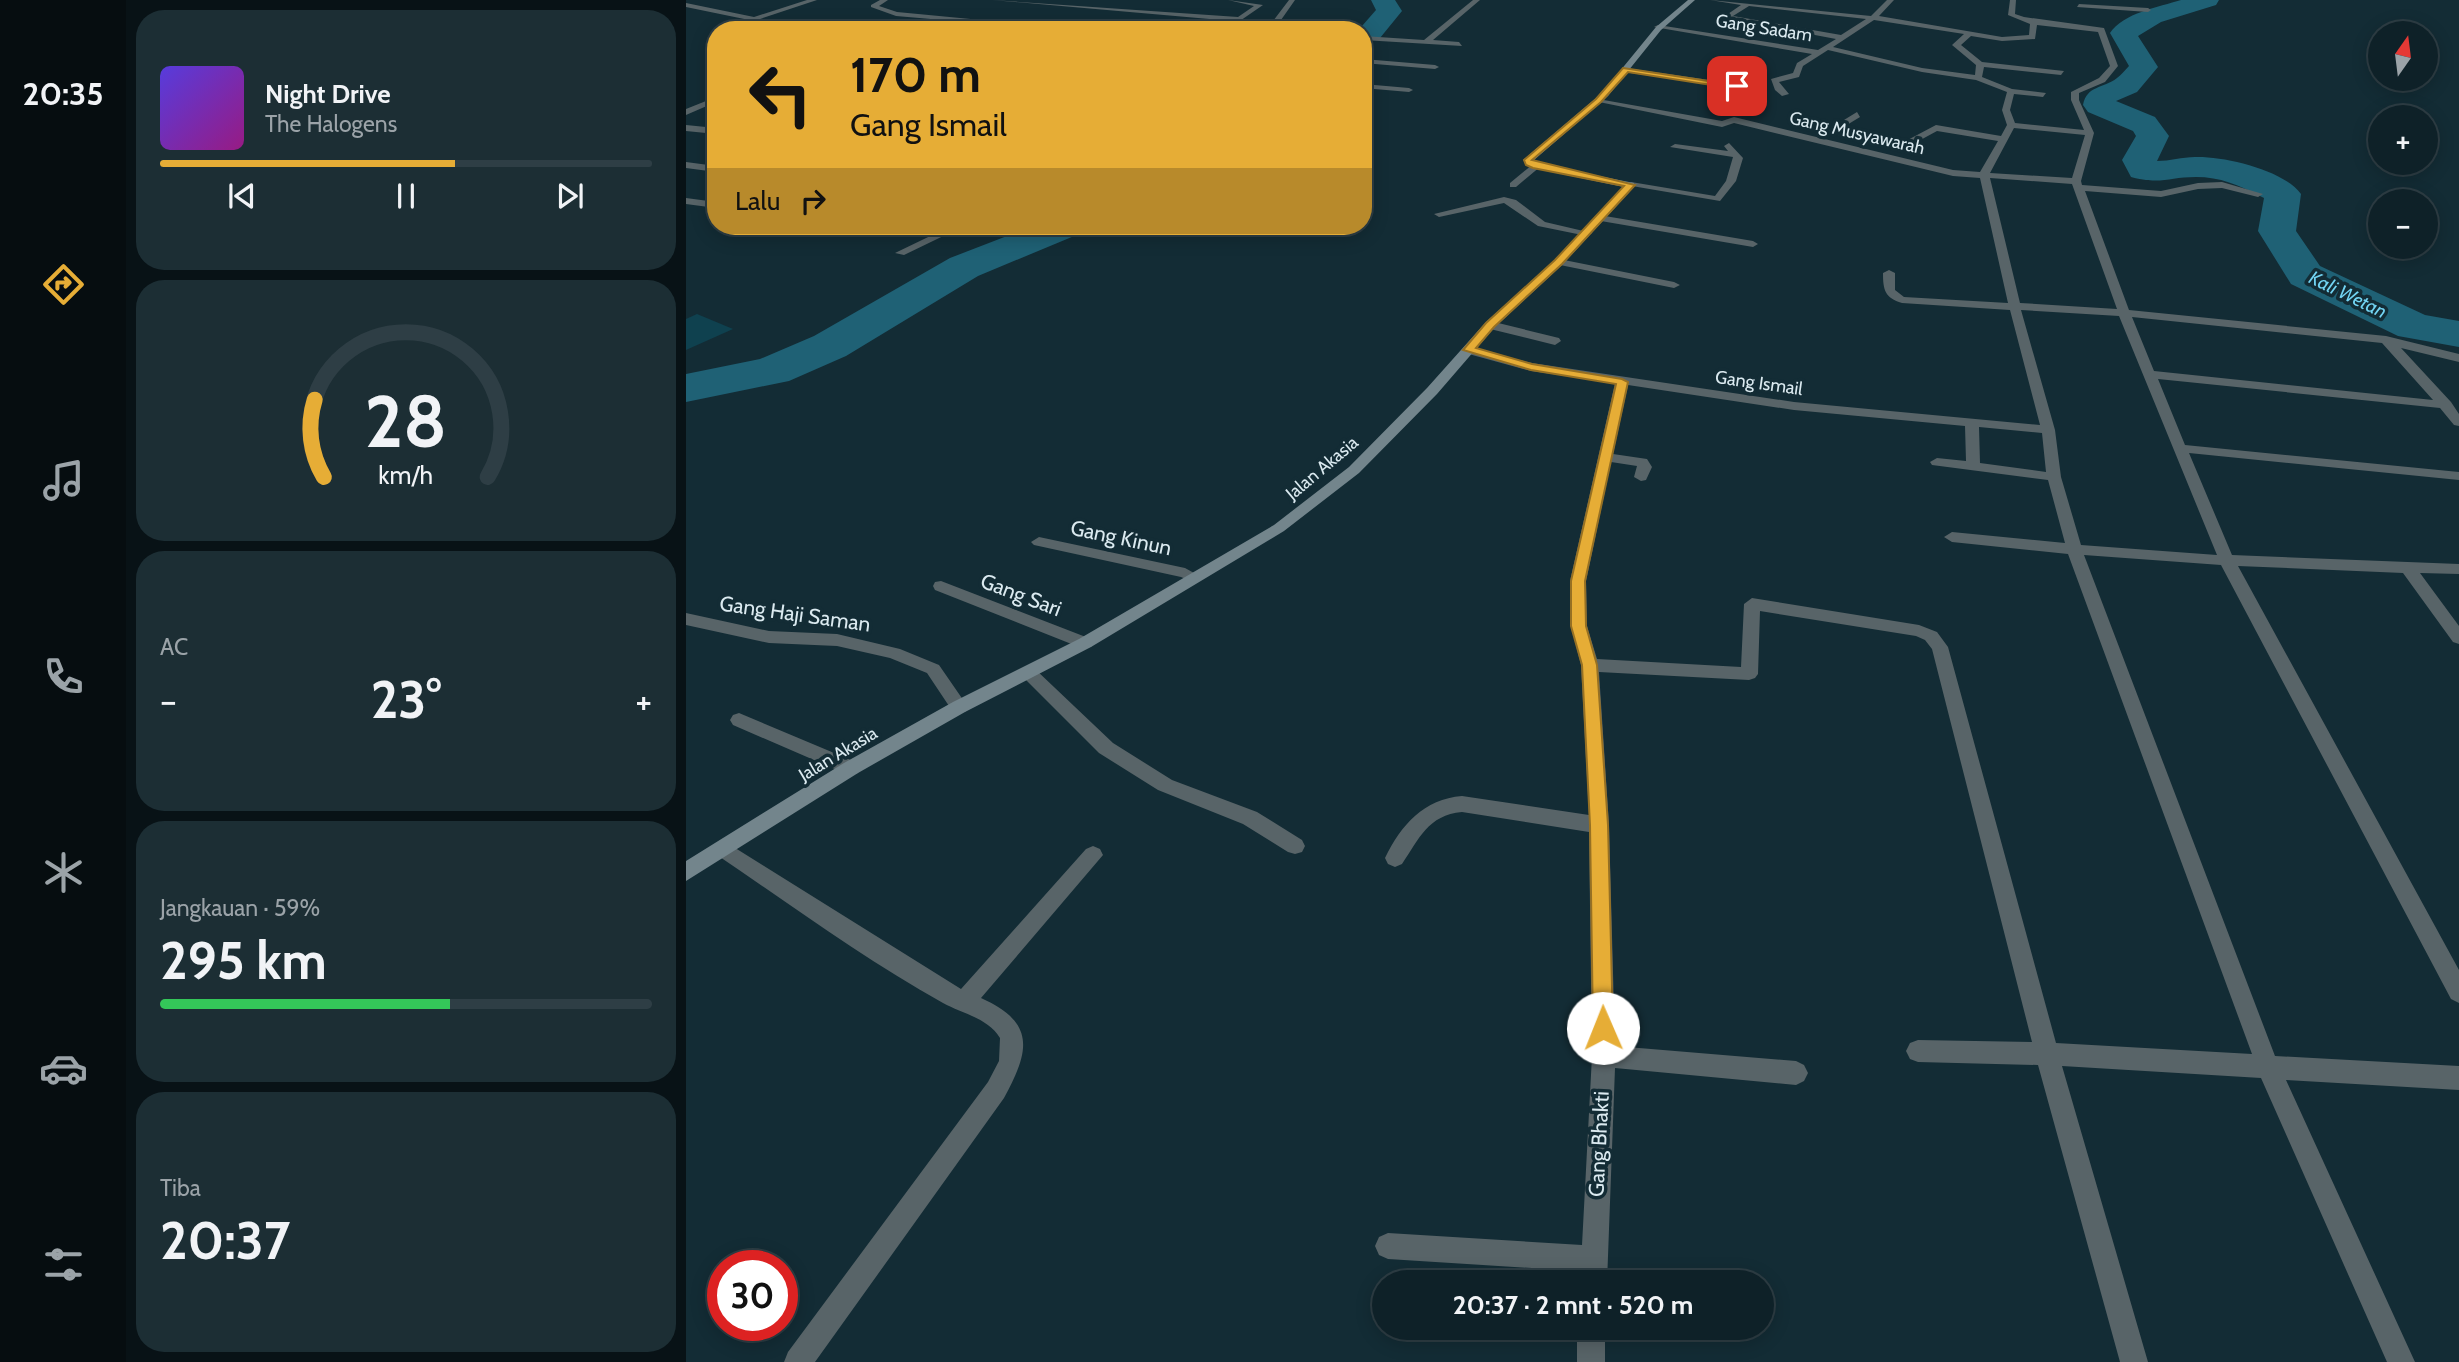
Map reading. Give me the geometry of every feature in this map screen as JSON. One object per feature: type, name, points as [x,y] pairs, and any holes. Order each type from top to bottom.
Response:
[{"type":"street","points":[[686,5],[747,19],[814,0]]},
{"type":"street","points":[[885,0],[873,6],[896,14],[977,21]]},
{"type":"street","points":[[995,0],[1239,19]]},
{"type":"street","points":[[1046,4],[1055,0]]},
{"type":"street","points":[[1231,0],[1260,5],[1236,21]]},
{"type":"street","points":[[1279,21],[1292,0]]},
{"type":"street","points":[[1427,41],[1477,0]]},
{"type":"street","points":[[1692,0],[1669,15],[1598,101],[1528,160],[1536,166],[1715,200],[1727,191],[1736,173],[1737,156],[1729,146]]},
{"type":"street","points":[[1713,0],[1898,20],[2002,39],[2032,37],[2034,23]]},
{"type":"street","points":[[1788,7],[1798,0]]},
{"type":"street","points":[[1785,94],[1774,81],[1793,77],[1800,65],[1826,51],[1874,17],[1891,0]]},
{"type":"street","points":[[2013,0],[2011,15],[2034,23],[2075,27],[2107,23],[2148,10]]},
{"type":"street","points":[[2148,0],[2148,10]]},
{"type":"street","points":[[2075,27],[2079,3],[2148,10]]},
{"type":"street","points":[[1747,4],[1727,17],[1844,38]]},
{"type":"street","points":[[1032,21],[1063,5]]},
{"type":"street","points":[[1802,32],[1831,12]]},
{"type":"street","points":[[1885,31],[1898,20]]},
{"type":"street","points":[[2107,23],[2103,42],[2112,55],[2113,66],[2102,80],[2075,92],[2075,100],[2090,133],[2077,184],[2124,313],[2227,561],[2459,992]]},
{"type":"street","name":"Gang Sadam","points":[[1658,27],[1826,51],[1957,77],[1978,78],[2011,91],[2043,95]]},
{"type":"street","points":[[1971,32],[1956,45],[1980,64],[2061,73]]},
{"type":"street","points":[[1372,38],[1459,44]]},
{"type":"street","points":[[1372,62],[1435,67]]},
{"type":"street","points":[[1978,78],[1980,64]]},
{"type":"street","points":[[1626,70],[1737,86]]},
{"type":"street","points":[[1372,87],[1409,90]]},
{"type":"street","points":[[2011,91],[2006,110],[2011,125],[1984,174],[2015,307],[2048,430],[2054,477],[2076,551],[2268,1067],[2401,1362]]},
{"type":"street","name":"Gang Musyawarah","points":[[1598,101],[1723,124],[1734,120],[1953,173],[1984,174],[2161,194],[2198,186],[2222,185],[2258,194]]},
{"type":"street","points":[[686,112],[707,103]]},
{"type":"street","points":[[1857,115],[1830,131],[1894,148],[1902,147],[1936,128],[2003,139]]},
{"type":"street","points":[[2011,125],[2090,133]]},
{"type":"street","points":[[686,128],[707,130]]},
{"type":"street","points":[[1675,147],[1737,156]]},
{"type":"street","points":[[686,165],[707,168]]},
{"type":"street","points":[[1513,185],[1536,166]]},
{"type":"street","name":"Jalan Akasia","points":[[686,872],[851,768],[959,707],[1084,643],[1195,578],[1279,528],[1337,486],[1432,391],[1490,325],[1559,262],[1631,185]]},
{"type":"street","points":[[1439,214],[1504,200],[1542,224],[1587,233]]},
{"type":"street","points":[[686,201],[707,204]]},
{"type":"street","points":[[1599,218],[1753,244]]},
{"type":"street","points":[[900,253],[939,235]]},
{"type":"street","points":[[1559,262],[1674,285]]},
{"type":"street","points":[[1889,273],[1889,290],[1893,296],[1902,300],[2124,313],[2386,340],[2459,358]]},
{"type":"street","points":[[1490,325],[1555,341]]},
{"type":"street","points":[[2386,340],[2459,422]]},
{"type":"street","name":"Gang Ismail","points":[[1469,350],[1531,367],[1794,406],[2048,430]]},
{"type":"street","points":[[2150,374],[2446,405]]},
{"type":"street","name":"Gang Bhakti","points":[[1593,1270],[1604,1056],[1599,825],[1590,665],[1578,626],[1578,581],[1622,382]]},
{"type":"street","points":[[1972,423],[1973,466]]},
{"type":"street","points":[[2179,448],[2459,476]]},
{"type":"street","points":[[1606,457],[1642,462],[1645,467],[1642,477]]},
{"type":"street","points":[[1937,462],[2054,477]]},
{"type":"street","points":[[1952,537],[2076,551],[2227,561],[2459,569]]},
{"type":"street","name":"Gang Kinun","points":[[1038,542],[1185,573],[1195,578]]},
{"type":"street","points":[[2408,568],[2459,638]]},
{"type":"street","name":"Gang Sari","points":[[941,586],[1084,643]]},
{"type":"street","points":[[1590,665],[1749,674],[1752,604],[1919,631],[1931,636],[1940,647],[2047,1054],[2134,1362]]},
{"type":"street","name":"Gang Haji Saman","points":[[686,619],[769,638],[837,640],[894,653],[933,669],[959,707]]},
{"type":"street","points":[[1029,673],[1106,748],[1165,785],[1250,818],[1295,846]]},
{"type":"street","points":[[740,720],[851,768]]},
{"type":"street","points":[[1395,858],[1431,809],[1443,804],[1462,804],[1599,825]]},
{"type":"street","points":[[724,849],[861,941],[963,1003],[991,1014],[1008,1029],[1014,1053],[996,1090],[798,1362]]},
{"type":"street","points":[[963,1003],[1093,855]]},
{"type":"street","points":[[1918,1051],[2047,1054],[2459,1078]]},
{"type":"street","points":[[1604,1056],[1796,1073]]},
{"type":"street","points":[[1388,1246],[1585,1270]]},
{"type":"street","points":[[1591,1340],[1591,1362]]},
{"type":"shaded area","points":[[697,314],[733,329],[686,350],[686,319]]},
{"type":"waterway","points":[[1372,31],[1389,11],[1383,0]]},
{"type":"waterway","name":"Kali Wetan","points":[[2207,0],[2152,17],[2123,33],[2144,67],[2126,86],[2100,97],[2099,105],[2144,124],[2153,136],[2139,160],[2143,170],[2165,172],[2188,167],[2220,169],[2252,178],[2272,188],[2283,194],[2277,231],[2305,275],[2414,327],[2459,334]]},
{"type":"waterway","points":[[686,388],[773,371],[830,346],[964,267],[1044,235]]},
{"type":"route","points":[[1603,1028],[1599,825],[1590,665],[1578,626],[1578,581],[1622,382],[1531,367],[1469,350],[1490,325],[1559,262],[1631,185],[1536,166],[1528,160],[1598,101],[1626,70],[1737,86]]}]
